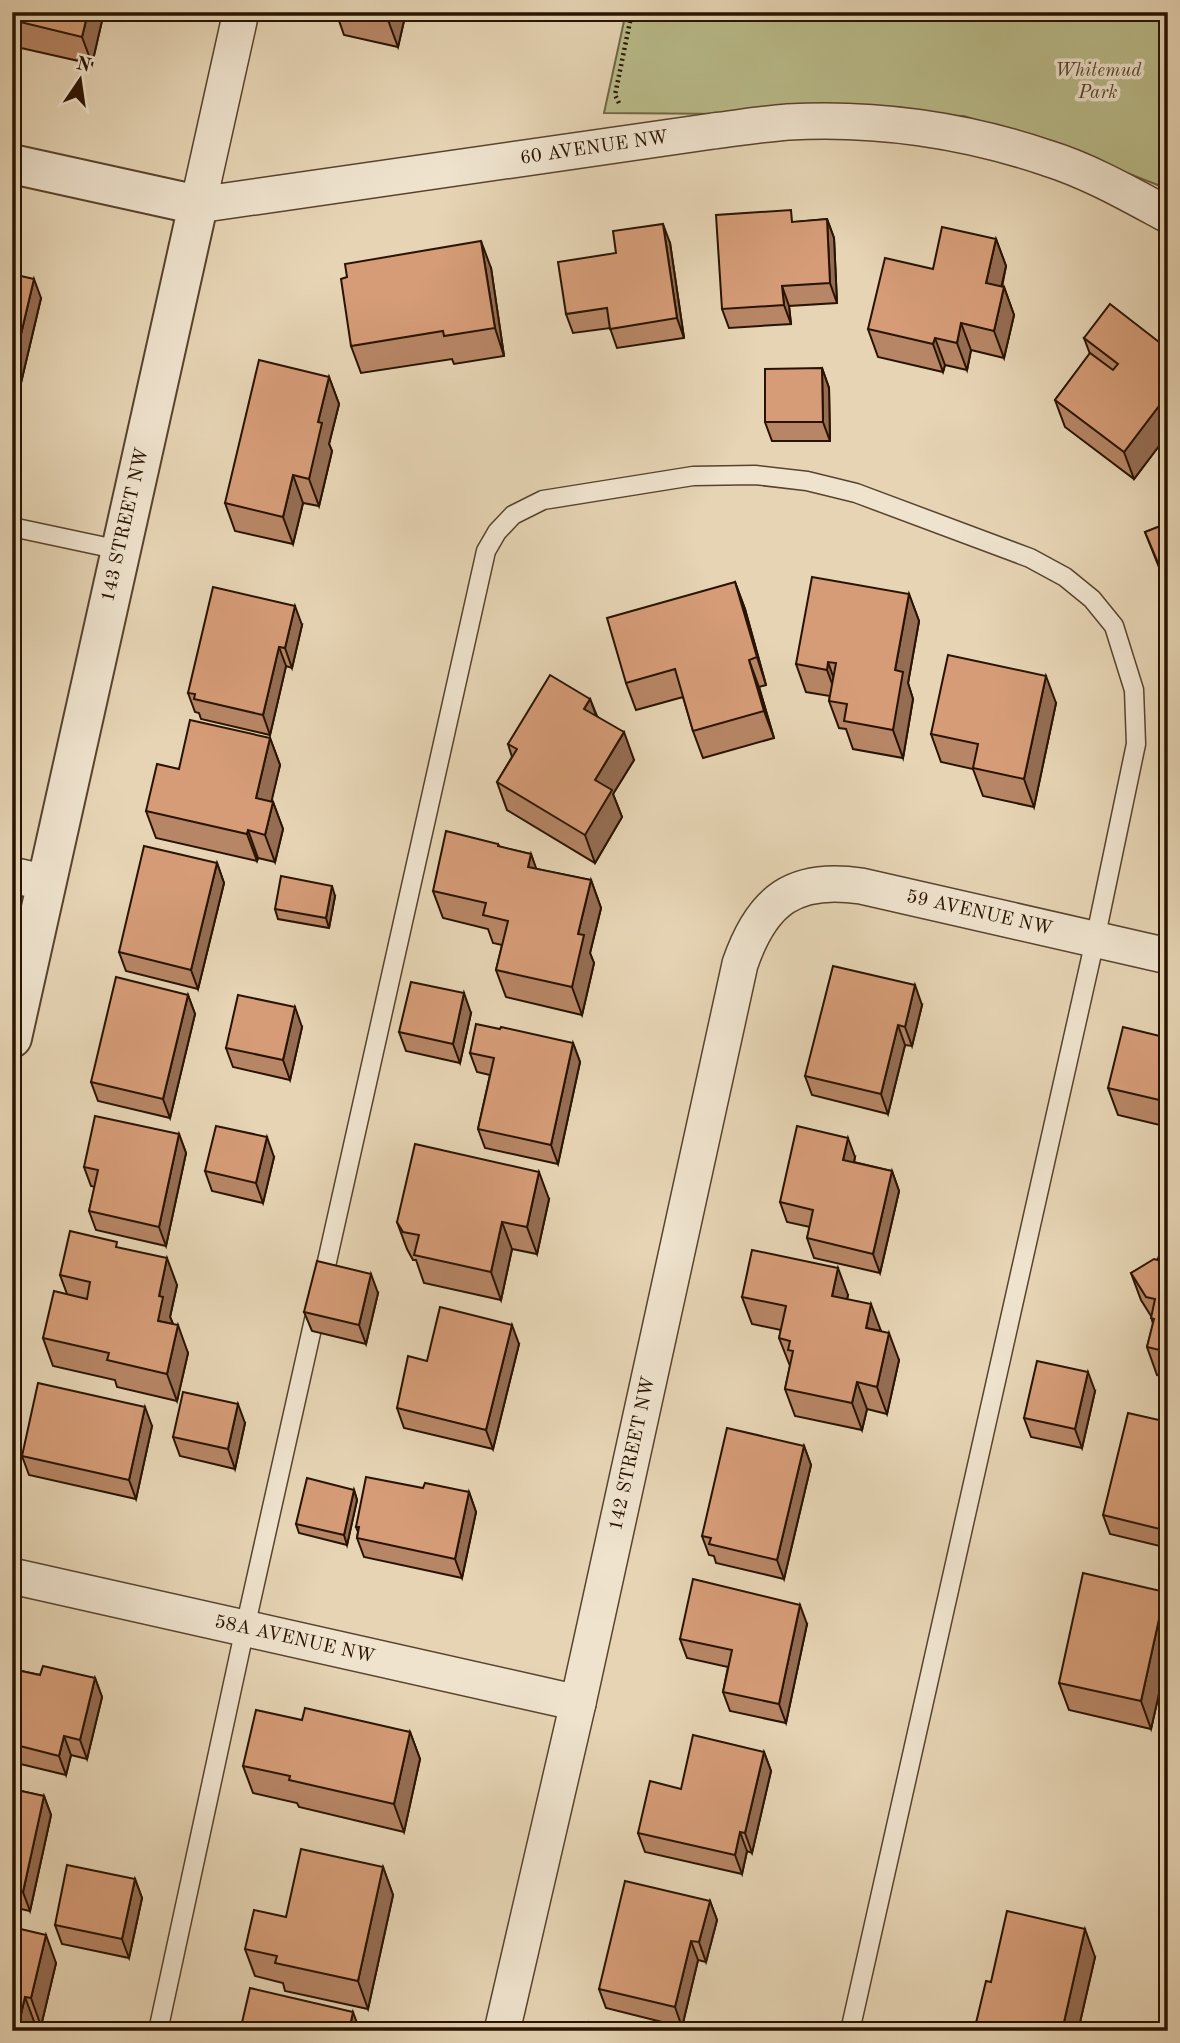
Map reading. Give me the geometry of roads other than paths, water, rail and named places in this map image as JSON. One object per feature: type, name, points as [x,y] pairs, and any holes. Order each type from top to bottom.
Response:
[{"type":"street","name":"143 STREET NW","points":[[12,1038],[29,879],[120,550],[242,12]]},
{"type":"street","name":"60 AVENUE NW","points":[[12,164],[198,205],[789,122],[863,123],[932,130],[992,142],[1049,158],[1116,187],[1168,215]]},
{"type":"street","name":"59 AVENUE NW","points":[[791,894],[834,882],[862,886],[1168,956]]},
{"type":"street","name":"142 STREET NW","points":[[502,2031],[578,1703],[740,964],[757,923],[771,906],[791,894]]},
{"type":"street","name":"58A AVENUE NW","points":[[12,1576],[578,1703]]},
{"type":"lane","points":[[158,2031],[245,1628],[486,551],[497,532],[513,515],[543,500],[693,476],[755,475],[807,481],[856,493],[1030,558],[1065,577],[1092,600],[1114,626],[1134,691],[1136,744],[1095,940],[850,2031]]},
{"type":"lane","points":[[12,527],[120,550]]},
{"type":"park label","name":"Whitemud Park","points":[[1098,82]]}]
